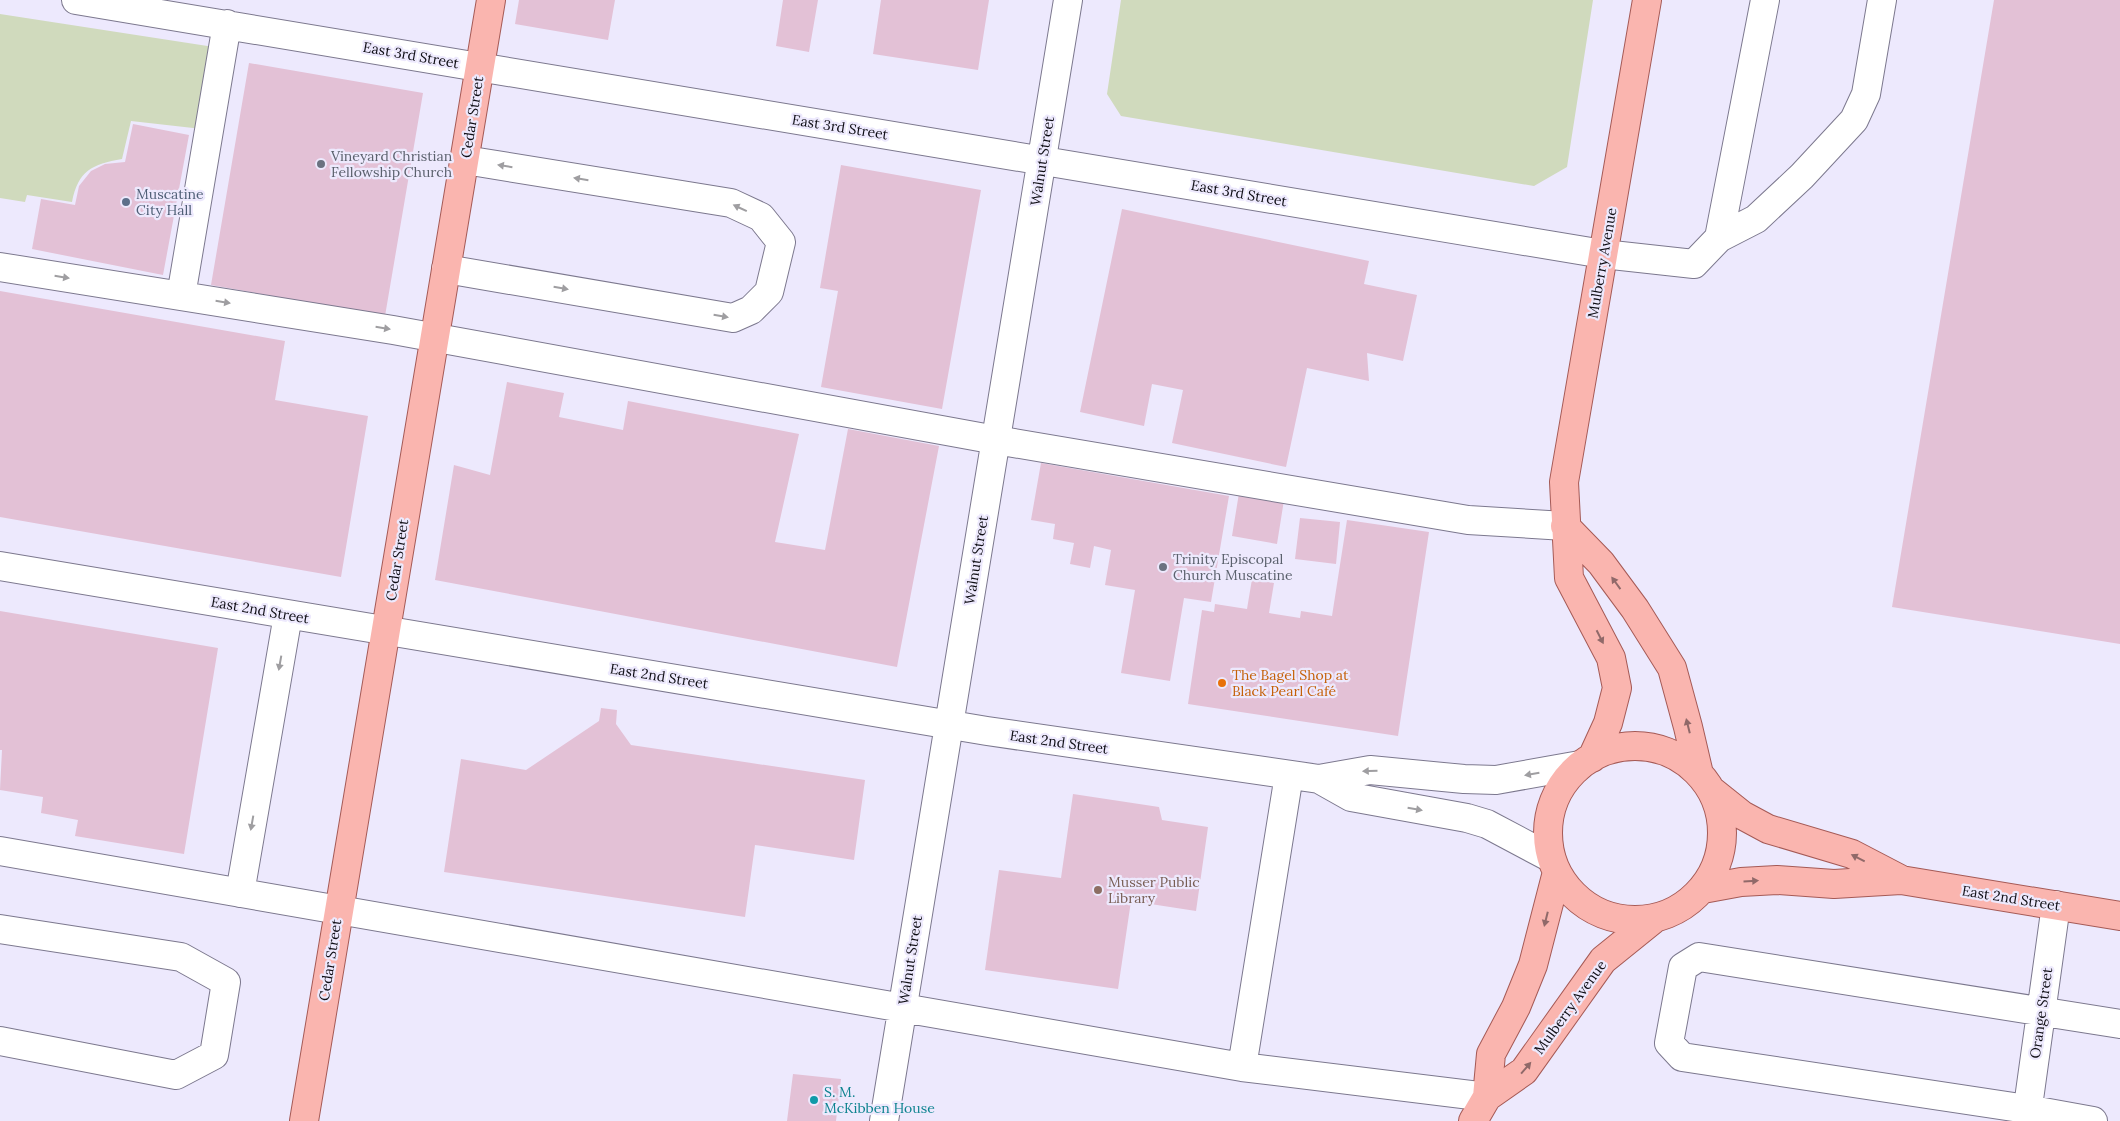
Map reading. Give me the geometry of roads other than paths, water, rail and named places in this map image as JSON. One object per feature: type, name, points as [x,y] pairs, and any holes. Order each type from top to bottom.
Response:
[{"type":"main road","name":"Cedar Street","points":[[304,1121],[491,0]]},
{"type":"main road","name":"Mulberry Avenue","points":[[1586,762],[1608,723],[1617,688],[1611,658],[1569,578],[1564,482],[1647,0]]},
{"type":"main road","points":[[1565,526],[1601,562],[1635,609],[1672,668],[1705,783],[1720,816],[1722,841],[1716,866],[1703,889],[1681,907],[1654,918],[1629,920],[1604,915],[1582,902],[1567,888],[1554,865],[1548,833],[1552,808],[1563,784],[1586,762],[1613,749],[1636,746],[1659,750],[1680,759],[1705,783]]},
{"type":"main road","name":"East 2nd Street","points":[[1705,783],[1742,815],[1768,829],[1852,854],[1902,880]]},
{"type":"main road","name":"Mulberry Avenue","points":[[1487,1097],[1491,1054],[1516,1007],[1533,965],[1554,865]]},
{"type":"main road","name":"East 2nd Street","points":[[1703,889],[1741,882],[1768,880],[1834,884],[1902,880],[2120,916]]},
{"type":"main road","name":"Mulberry Avenue","points":[[1473,1121],[1487,1097],[1524,1071],[1603,960],[1654,918]]},
{"type":"street","name":"East 3rd Street","points":[[76,0],[1604,254],[1694,264],[1719,238]]},
{"type":"street","name":"Walnut Street","points":[[884,1121],[1068,0]]},
{"type":"street","points":[[1719,238],[1765,0]]},
{"type":"street","points":[[1719,238],[1756,220],[1802,176],[1854,120],[1866,94],[1882,0]]},
{"type":"street","points":[[181,296],[227,24]]},
{"type":"street","points":[[446,269],[733,318],[752,310],[769,292],[780,242],[761,217],[731,203],[465,160]]},
{"type":"street","points":[[7,268],[435,337],[996,440],[1468,520],[1565,526]]},
{"type":"street","name":"East 2nd Street","points":[[0,566],[949,725],[1289,776],[1319,779],[1370,770],[1464,779],[1496,780],[1586,762]]},
{"type":"street","points":[[240,892],[288,615]]},
{"type":"street","points":[[1242,1067],[1289,776]]},
{"type":"street","name":"East 2nd Street","points":[[1319,779],[1352,797],[1467,818],[1487,824],[1554,865]]},
{"type":"street","points":[[0,851],[1242,1067],[1487,1097]]},
{"type":"street","name":"Orange Street","points":[[2026,1115],[2056,905]]},
{"type":"street","points":[[0,929],[181,957],[226,982],[214,1055],[176,1075],[0,1041]]},
{"type":"street","points":[[2093,1121],[2026,1115],[1682,1057],[1669,1043],[1683,967],[1698,957],[2120,1024]]},
{"type":"place","name":"Vineyard Christian Fellowship Church","points":[[321,164]]},
{"type":"place","name":"Muscatine City Hall","points":[[126,202]]},
{"type":"place","name":"Trinity Episcopal Church Muscatine","points":[[1163,567]]},
{"type":"place","name":"The Bagel Shop at Black Pearl Café","points":[[1222,683]]},
{"type":"place","name":"Musser Public Library","points":[[1098,890]]},
{"type":"place","name":"S. M. McKibben House","points":[[814,1100]]}]
